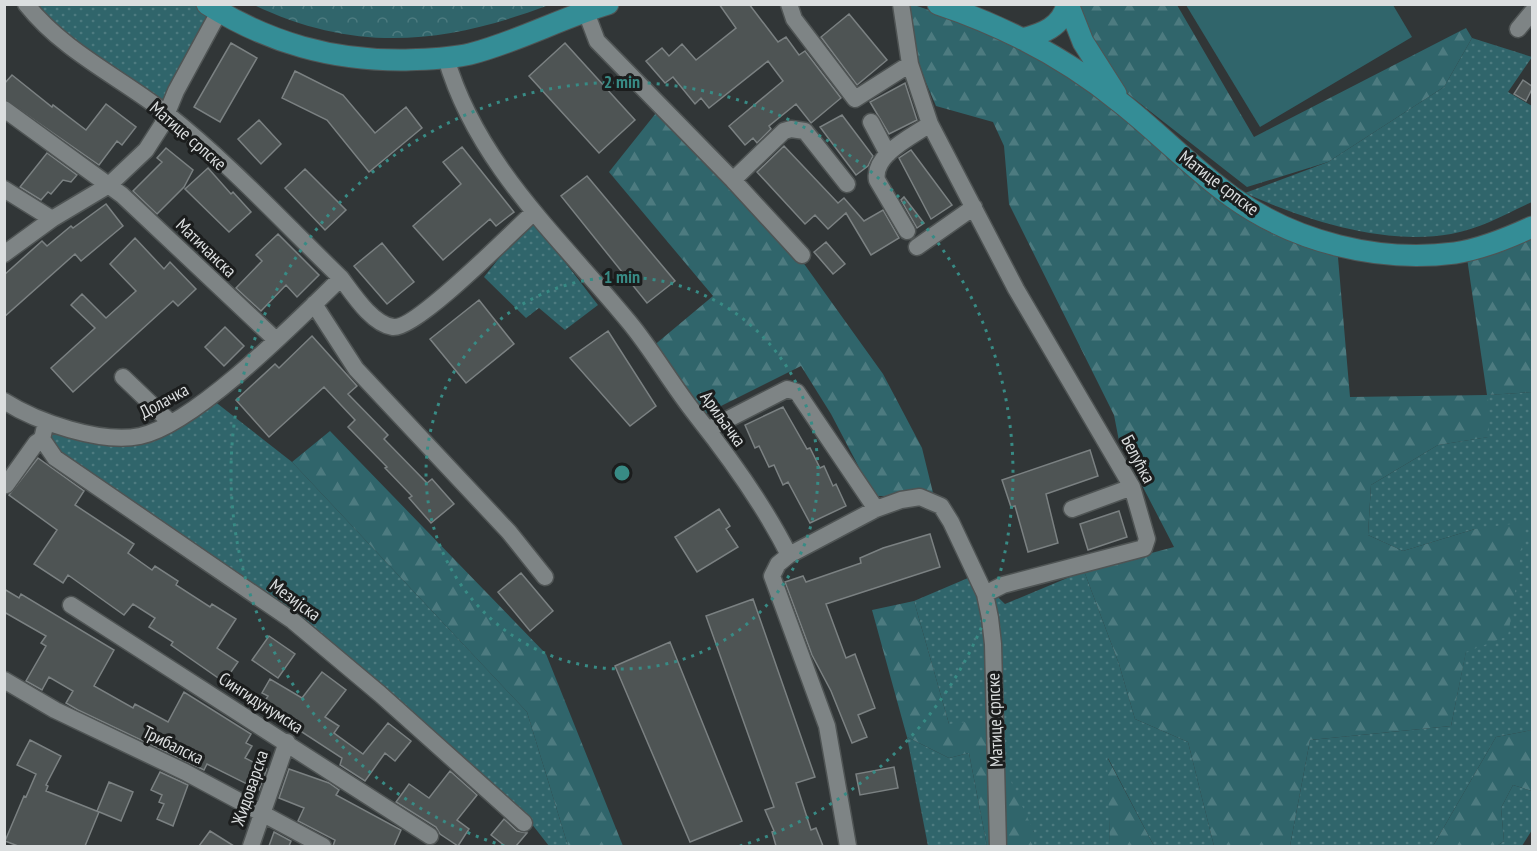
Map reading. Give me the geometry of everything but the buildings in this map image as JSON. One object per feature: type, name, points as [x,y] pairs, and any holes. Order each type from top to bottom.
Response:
[{"type":"main road","points":[[213,8],[243,26],[310,51],[370,60],[446,58],[496,46],[608,4]]},
{"type":"main road","name":"Матице српске","points":[[938,4],[1022,39],[1059,59],[1121,102],[1231,197],[1258,214],[1337,246],[1386,254],[1456,253],[1489,245],[1533,227]]},
{"type":"main road","points":[[1022,39],[1052,28],[1069,12]]},
{"type":"main road","points":[[1059,59],[1073,46],[1069,12]]},
{"type":"main road","points":[[1069,12],[1083,42],[1121,102]]},
{"type":"street","name":"Матице српске","points":[[26,4],[51,32],[167,114],[341,278]]},
{"type":"street","points":[[789,4],[794,19],[855,99],[910,64]]},
{"type":"street","name":"Белућка","points":[[902,4],[910,64],[930,124],[1016,289],[1132,487],[1147,539],[1144,548],[1002,585],[985,594]]},
{"type":"street","points":[[4,254],[52,219],[109,185],[146,150],[167,114],[213,8]]},
{"type":"street","points":[[586,12],[597,41],[733,180],[802,255]]},
{"type":"street","points":[[1518,29],[1533,12]]},
{"type":"street","name":"Ариљачка","points":[[446,58],[477,132],[497,165],[534,212],[630,323],[709,429],[774,527],[789,555]]},
{"type":"street","name":"Матичанска","points":[[4,109],[109,185],[276,340]]},
{"type":"street","points":[[871,122],[888,154]]},
{"type":"street","points":[[907,231],[877,180],[878,165],[888,154],[930,124]]},
{"type":"street","points":[[733,180],[784,131],[798,129],[805,131],[847,184]]},
{"type":"street","points":[[4,189],[52,219]]},
{"type":"street","points":[[917,248],[974,207]]},
{"type":"street","points":[[341,278],[361,304],[381,322],[391,327],[404,326],[438,301],[534,212]]},
{"type":"street","name":"Долачка","points":[[4,401],[46,422],[106,436],[131,437],[152,433],[209,397],[276,340],[341,278]]},
{"type":"street","points":[[314,304],[356,369],[509,532],[545,577]]},
{"type":"street","points":[[123,377],[171,423]]},
{"type":"street","points":[[709,429],[787,389],[797,392],[876,509]]},
{"type":"street","points":[[6,484],[36,443],[42,439],[46,422]]},
{"type":"street","name":"Мезијска","points":[[42,439],[56,458],[293,621],[380,694],[524,823]]},
{"type":"street","points":[[1072,509],[1132,487]]},
{"type":"street","points":[[848,846],[827,726],[772,576],[777,564],[789,555],[876,509],[901,500],[920,497],[941,506],[985,594]]},
{"type":"street","name":"Матице српске","points":[[985,594],[993,644],[998,846]]},
{"type":"street","name":"Сингидунумска","points":[[70,605],[287,742],[430,836]]},
{"type":"street","name":"Трибалска","points":[[4,680],[55,710],[261,812],[323,846]]},
{"type":"street","name":"Жидоварска","points":[[250,846],[287,742]]},
{"type":"green space","points":[[20,5],[194,5],[215,18],[163,120],[46,38]]},
{"type":"green space","points":[[254,5],[549,5],[474,28],[437,35],[401,38],[365,37],[329,31],[292,21]]},
{"type":"green space","points":[[902,5],[914,5],[974,25],[1052,66],[1127,114],[1199,175],[1337,246],[1350,397],[1487,395],[1467,258],[1532,238],[1532,392],[1488,395],[1489,437],[1438,445],[1371,485],[1368,535],[1403,551],[1475,529],[1526,522],[1508,636],[1466,652],[1451,726],[1310,740],[1290,846],[1214,846],[1188,742],[1135,719],[1119,664],[1084,571],[1174,547],[1119,441],[1114,415],[1009,204],[1004,146],[993,122],[936,106],[910,45]]},
{"type":"green space","points":[[1068,5],[1177,5],[1254,137],[1466,28],[1472,38],[1444,87],[1328,162],[1247,187],[1128,94]]},
{"type":"green space","points":[[1186,5],[1393,5],[1412,37],[1260,127]]},
{"type":"green space","points":[[1472,38],[1532,57],[1508,92],[1532,106],[1532,202],[1472,229],[1426,237],[1373,233],[1346,228],[1293,212],[1245,193],[1328,162],[1444,87]]},
{"type":"green space","points":[[656,113],[797,254],[883,374],[922,448],[936,505],[915,496],[874,496],[831,414],[801,366],[701,416],[652,347],[713,296],[609,172]]},
{"type":"green space","points":[[531,218],[598,305],[565,330],[539,308],[526,318],[484,277]]},
{"type":"green space","points":[[1532,392],[1532,730],[1496,737],[1433,846],[1290,846],[1310,740],[1451,726],[1466,651],[1475,529],[1403,551],[1368,535],[1371,485],[1438,445],[1488,437],[1487,395]]},
{"type":"green space","points":[[209,397],[292,462],[527,712],[568,846],[549,846],[531,823],[325,647],[46,448],[46,422],[131,437]]},
{"type":"green space","points":[[330,431],[546,654],[623,846],[568,846],[527,712],[292,462]]},
{"type":"green space","points":[[1084,571],[1119,664],[1135,719],[1188,742],[1214,846],[1154,846],[1108,758],[1110,846],[1034,846],[1034,832],[949,724],[914,601],[975,575],[1005,604]]},
{"type":"green space","points":[[914,601],[949,724],[983,720],[1034,832],[1034,846],[987,846],[969,753],[949,758],[907,737],[872,610]]},
{"type":"green space","points":[[1532,730],[1532,791],[1513,785],[1501,808],[1504,841],[1497,846],[1433,846],[1496,737]]},
{"type":"green space","points":[[907,737],[949,758],[969,753],[987,846],[928,846]]},
{"type":"green space","points":[[1107,757],[1154,846],[1110,846]]},
{"type":"green space","points":[[1513,785],[1532,791],[1532,830],[1522,846],[1497,846],[1504,841],[1501,808]]}]
